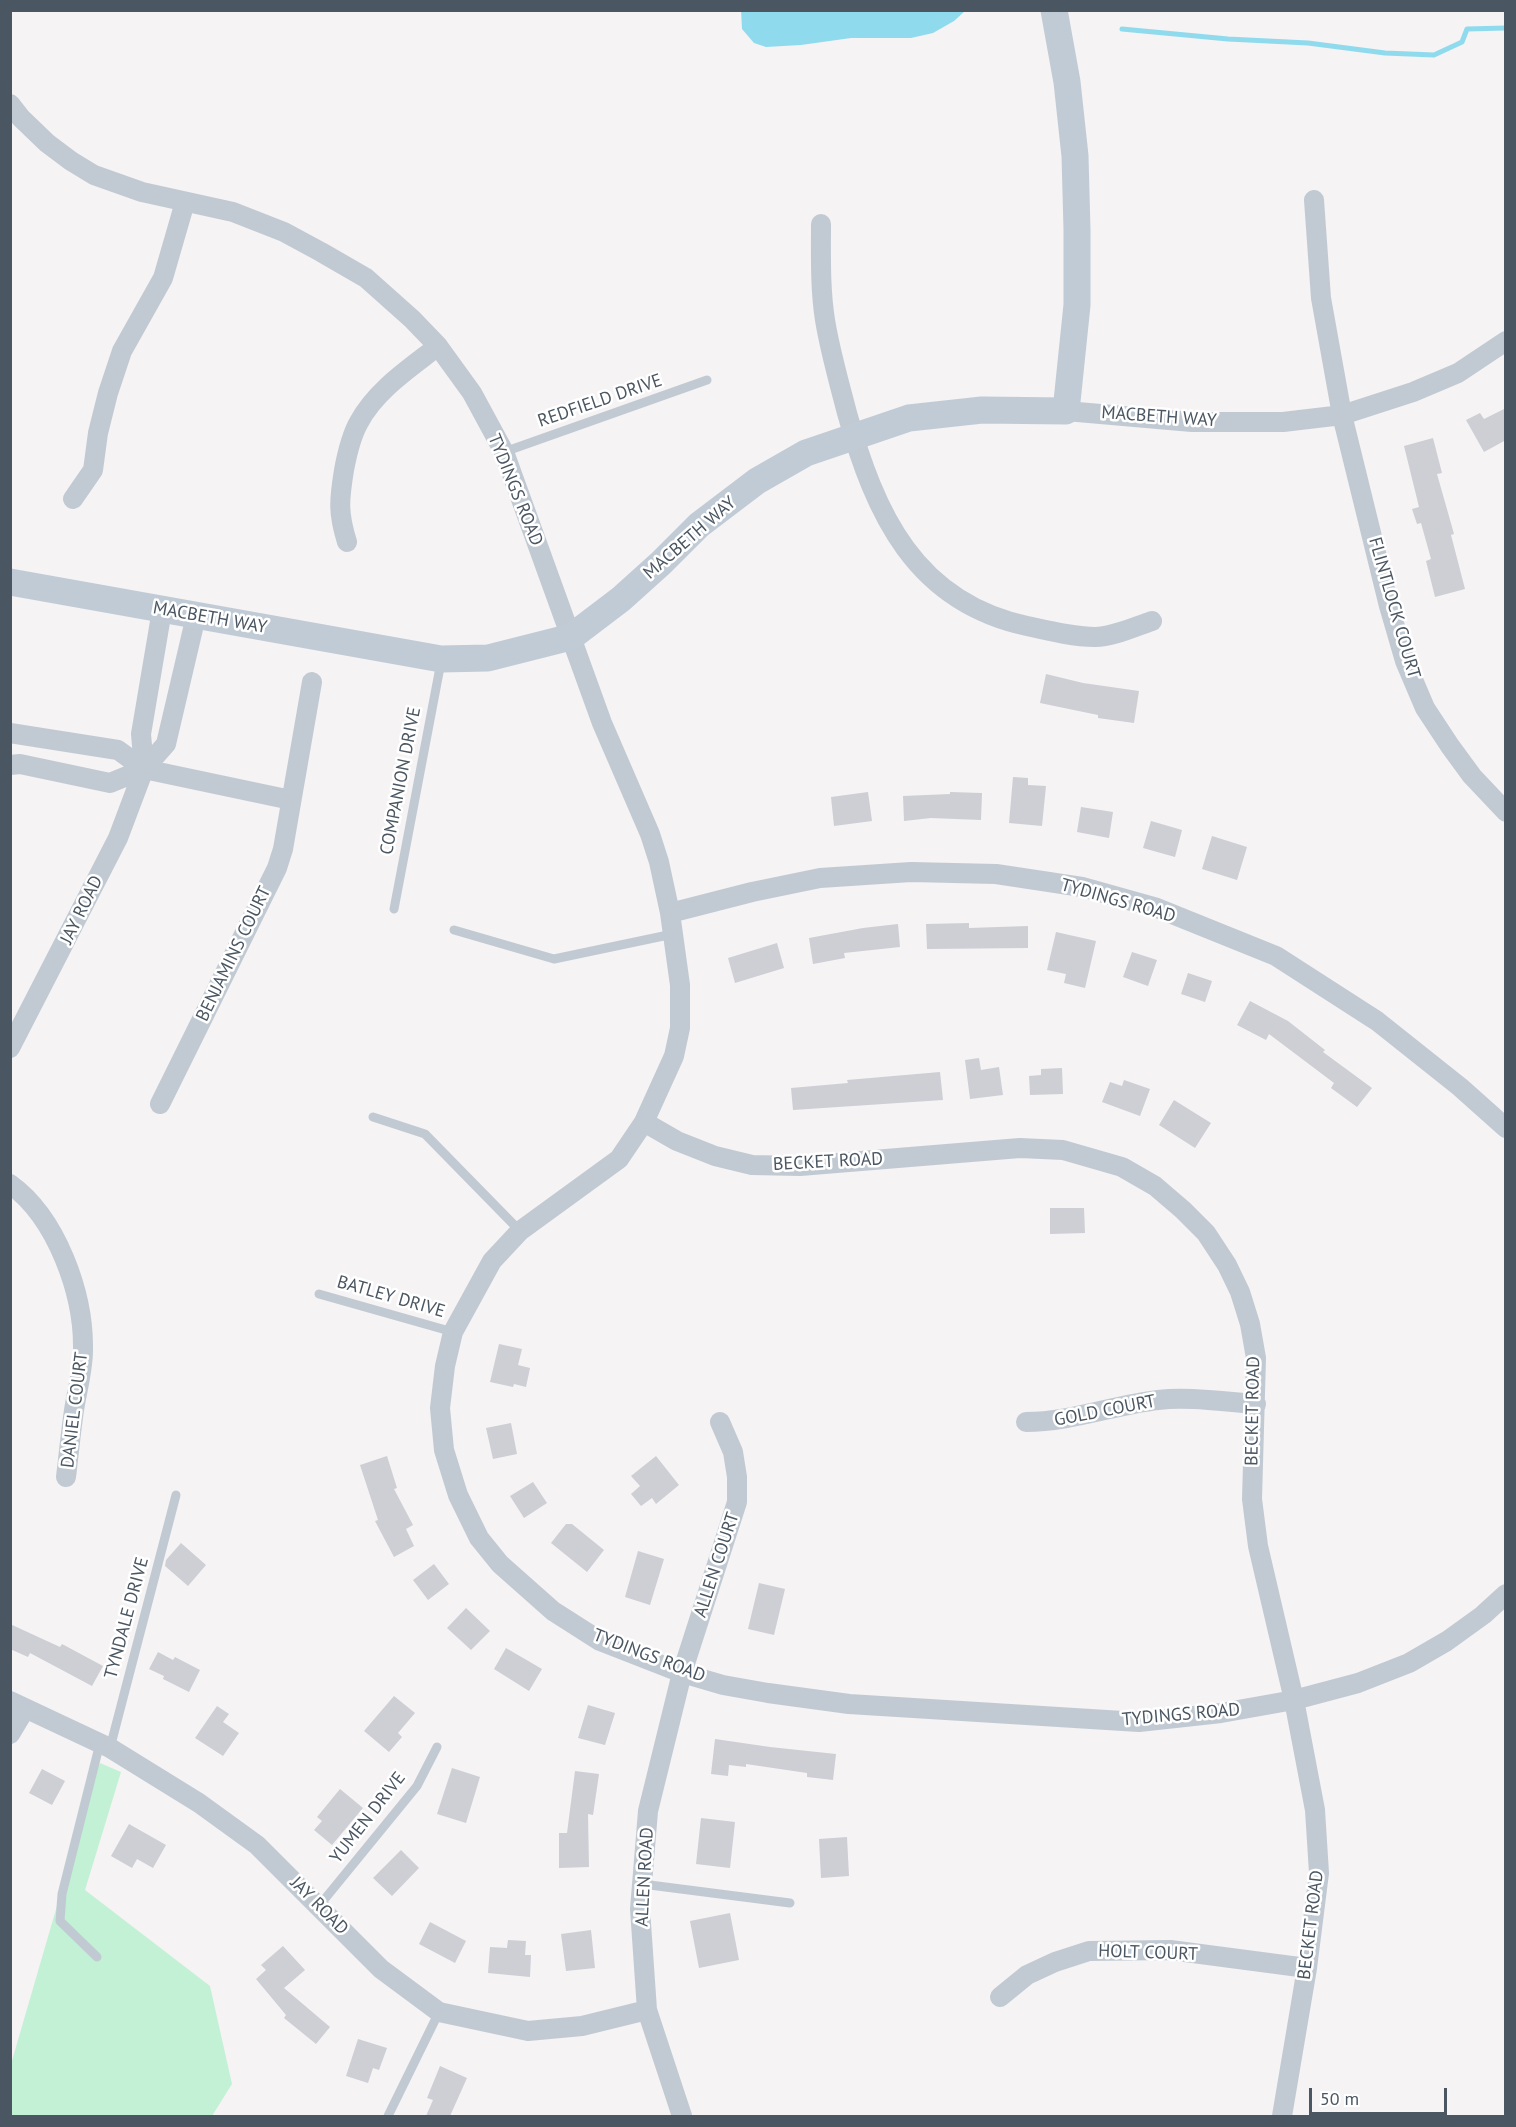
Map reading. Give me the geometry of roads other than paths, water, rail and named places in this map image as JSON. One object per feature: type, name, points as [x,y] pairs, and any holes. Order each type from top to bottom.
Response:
[{"type":"street","points":[[1054,10],[1067,82],[1075,156],[1077,304],[1066,411]]},
{"type":"street","name":"TYDINGS ROAD","points":[[10,104],[47,143],[94,175],[142,192],[233,212],[284,232],[321,252],[366,278],[412,318],[438,346],[472,393],[504,452],[603,723],[650,834],[659,862],[670,913],[680,985],[680,1028],[674,1056],[644,1122],[620,1159],[520,1232],[492,1261],[453,1332],[445,1366],[440,1408],[444,1450],[458,1495],[479,1538],[500,1564],[553,1611],[600,1641],[723,1685],[849,1704],[1129,1722],[1221,1713],[1294,1700],[1358,1683],[1409,1663],[1447,1641],[1483,1615],[1506,1594]]},
{"type":"street","name":"FLINTLOCK COURT","points":[[1314,200],[1321,298],[1342,415],[1389,606],[1405,661],[1425,708],[1450,746],[1472,776],[1506,812]]},
{"type":"street","points":[[73,499],[93,470],[98,433],[122,351],[163,278],[185,202]]},
{"type":"street","points":[[821,224],[824,318],[833,363],[853,436],[869,483],[887,522],[901,544],[945,590],[974,608],[1011,622],[1051,631],[1096,637],[1152,621]]},
{"type":"street","name":"MACBETH WAY","points":[[10,582],[441,659],[488,658],[572,637],[637,585],[699,525],[757,481],[806,453],[909,418],[982,410],[1066,411],[1192,422],[1283,422],[1342,415],[1413,392],[1458,373],[1506,341]]},
{"type":"street","points":[[347,542],[339,518],[339,497],[348,451],[358,422],[384,390],[438,346]]},
{"type":"street","name":"JAY ROAD","points":[[144,769],[141,734],[162,610]]},
{"type":"street","name":"JAY ROAD","points":[[10,1048],[118,838],[144,769],[166,744],[196,616]]},
{"type":"street","name":"BENJAMINS COURT","points":[[160,1104],[277,868],[283,849],[312,682]]},
{"type":"street","points":[[10,733],[117,750],[144,769],[291,800]]},
{"type":"street","points":[[10,765],[21,764],[110,783],[144,769]]},
{"type":"street","name":"TYDINGS ROAD","points":[[670,913],[752,892],[831,877],[911,872],[996,874],[1082,887],[1157,908],[1276,956],[1377,1021],[1460,1087],[1506,1128]]},
{"type":"street","name":"BECKET ROAD","points":[[644,1122],[677,1141],[715,1156],[752,1166],[800,1166],[1020,1148],[1063,1150],[1122,1167],[1155,1186],[1206,1233],[1227,1265],[1251,1324],[1256,1358],[1252,1499],[1258,1546],[1294,1700],[1315,1810],[1319,1873],[1307,1968],[1282,2116]]},
{"type":"street","name":"DANIEL COURT","points":[[10,1184],[19,1190],[48,1225],[64,1254],[79,1302],[83,1351],[66,1477]]},
{"type":"street","name":"GOLD COURT","points":[[1026,1422],[1045,1422],[1127,1404],[1162,1399],[1256,1404]]},
{"type":"street","name":"ALLEN COURT","points":[[682,1672],[737,1502],[737,1477],[733,1452],[720,1422]]},
{"type":"street","name":"ALLEN ROAD","points":[[682,1672],[648,1811],[640,1909],[647,2010],[682,2116]]},
{"type":"street","points":[[10,1734],[18,1705]]},
{"type":"street","name":"JAY ROAD","points":[[18,1705],[105,1746],[199,1803],[257,1845],[381,1969],[439,2012],[528,2031],[582,2026],[647,2010]]},
{"type":"street","name":"HOLT COURT","points":[[1000,1997],[1027,1975],[1055,1962],[1089,1951],[1170,1950],[1307,1968]]},
{"type":"lane","name":"REDFIELD DRIVE","points":[[504,452],[707,380]]},
{"type":"lane","name":"COMPANION DRIVE","points":[[394,909],[441,659]]},
{"type":"lane","points":[[454,930],[554,959],[673,934]]},
{"type":"lane","points":[[373,1117],[425,1134],[520,1232]]},
{"type":"lane","name":"BATLEY DRIVE","points":[[319,1294],[453,1332]]},
{"type":"lane","name":"TYNDALE DRIVE","points":[[97,1957],[60,1921],[62,1894],[176,1495]]},
{"type":"lane","name":"YUMEN DRIVE","points":[[320,1906],[417,1786],[436,1747]]},
{"type":"lane","points":[[642,1884],[790,1903]]},
{"type":"lane","points":[[388,2116],[439,2012]]},
{"type":"water","points":[[741,10],[965,11],[954,21],[933,33],[911,38],[851,38],[766,47],[754,43],[742,29]]},
{"type":"waterway","points":[[1122,29],[1228,39],[1308,43],[1385,53],[1434,55],[1462,42],[1467,29],[1506,28]]}]
